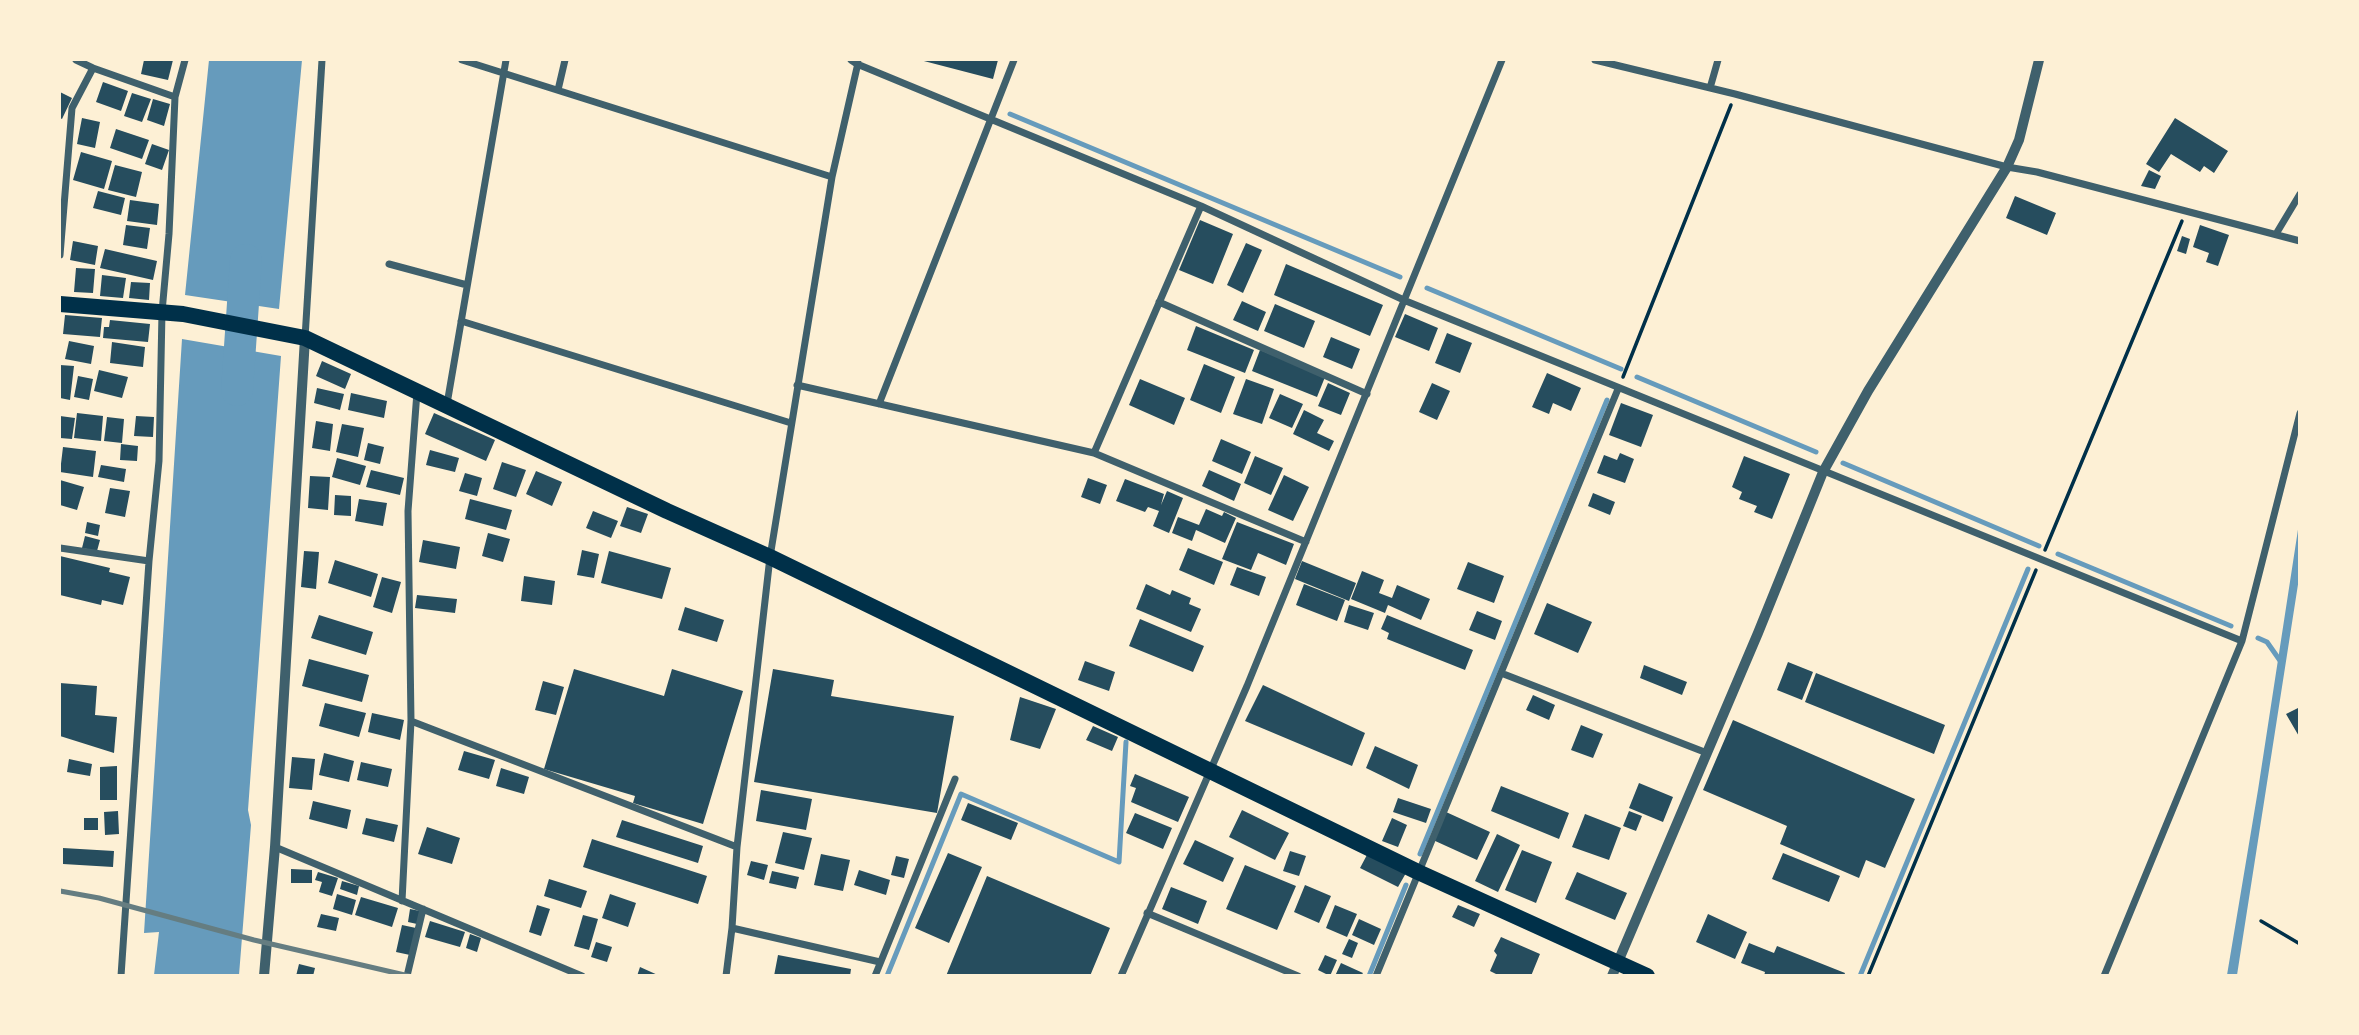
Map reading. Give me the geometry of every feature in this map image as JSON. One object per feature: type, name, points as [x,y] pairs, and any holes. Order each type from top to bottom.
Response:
[{"type":"highway","points":[[60,304],[183,314],[305,338],[667,511],[770,557],[1615,969],[1647,975]]},
{"type":"street","points":[[76,60],[174,97]]},
{"type":"street","points":[[121,975],[149,561],[159,461],[162,312],[169,234],[174,97],[184,60]]},
{"type":"street","points":[[264,975],[275,847],[322,60]]},
{"type":"street","points":[[462,60],[832,177]]},
{"type":"street","points":[[446,405],[506,60]]},
{"type":"street","points":[[558,90],[565,60]]},
{"type":"street","points":[[879,404],[1014,60]]},
{"type":"street","points":[[1121,975],[1212,771],[1406,301],[1502,60]]},
{"type":"street","points":[[1595,60],[2300,241]]},
{"type":"street","points":[[1710,88],[1718,60]]},
{"type":"street","points":[[1615,969],[1758,633],[1823,472],[1868,391],[2007,166],[2019,140],[2039,60]]},
{"type":"street","points":[[726,975],[737,847],[770,557],[832,177],[856,61],[1201,206],[1406,301],[2242,641]]},
{"type":"street","points":[[60,255],[63,157],[72,108],[93,68]]},
{"type":"street","points":[[2276,234],[2300,194]]},
{"type":"street","points":[[1094,453],[1201,206]]},
{"type":"street","points":[[389,264],[467,285]]},
{"type":"street","points":[[1159,302],[1367,394]]},
{"type":"street","points":[[461,321],[791,423]]},
{"type":"street","points":[[797,385],[1094,453],[1306,542]]},
{"type":"street","points":[[1376,975],[1618,389]]},
{"type":"street","points":[[402,901],[411,721],[408,511],[417,392]]},
{"type":"street","points":[[2104,975],[2242,641],[2300,413]]},
{"type":"street","points":[[60,548],[149,561]]},
{"type":"street","points":[[1501,673],[1707,753]]},
{"type":"street","points":[[411,721],[737,847]]},
{"type":"street","points":[[875,975],[955,779]]},
{"type":"street","points":[[275,847],[582,975]]},
{"type":"street","points":[[407,975],[423,909]]},
{"type":"street","points":[[1147,913],[1298,975]]},
{"type":"street","points":[[732,928],[880,962]]},
{"type":"path","points":[[1618,389],[1735,94]]},
{"type":"path","points":[[1868,975],[2186,211]]},
{"type":"path","points":[[2261,921],[2300,944]]},
{"type":"water","points":[[209,60],[302,60],[279,309],[185,295]]},
{"type":"water","points":[[182,339],[281,356],[248,810],[251,825],[239,975],[154,975],[159,932],[144,933]]},
{"type":"water","points":[[2299,523],[2299,578],[2237,975],[2227,975],[2258,790]]},
{"type":"building","points":[[144,60],[173,60],[168,80],[141,74]]},
{"type":"building","points":[[920,60],[998,60],[993,79]]},
{"type":"building","points":[[103,82],[128,91],[121,111],[96,102]]},
{"type":"building","points":[[60,92],[72,98],[62,119],[60,118]]},
{"type":"building","points":[[132,93],[151,99],[142,122],[124,116]]},
{"type":"building","points":[[153,99],[170,104],[164,126],[147,120]]},
{"type":"building","points":[[82,118],[100,122],[95,148],[77,144]]},
{"type":"building","points":[[2175,118],[2228,151],[2214,173],[2204,166],[2200,172],[2171,154],[2159,172],[2146,164]]},
{"type":"building","points":[[116,129],[149,140],[142,159],[110,148]]},
{"type":"building","points":[[152,144],[169,150],[162,170],[145,164]]},
{"type":"building","points":[[81,152],[112,161],[104,189],[73,180]]},
{"type":"building","points":[[115,165],[142,172],[136,197],[108,190]]},
{"type":"building","points":[[2149,170],[2161,176],[2155,189],[2141,186]]},
{"type":"building","points":[[98,191],[125,198],[121,215],[93,208]]},
{"type":"building","points":[[2015,196],[2056,213],[2047,235],[2006,218]]},
{"type":"building","points":[[130,200],[159,204],[157,225],[127,221]]},
{"type":"building","points":[[1200,220],[1233,234],[1213,284],[1179,270]]},
{"type":"building","points":[[126,225],[150,228],[147,249],[123,245]]},
{"type":"building","points":[[2200,225],[2229,235],[2218,266],[2206,262],[2209,253],[2193,247]]},
{"type":"building","points":[[2182,236],[2190,239],[2186,254],[2177,251]]},
{"type":"building","points":[[73,241],[98,246],[95,265],[70,260]]},
{"type":"building","points":[[1246,243],[1262,250],[1243,293],[1227,285]]},
{"type":"building","points":[[105,249],[157,261],[153,280],[100,268]]},
{"type":"building","points":[[1286,264],[1383,305],[1370,336],[1274,295]]},
{"type":"building","points":[[76,268],[95,269],[93,293],[74,292]]},
{"type":"building","points":[[102,275],[126,278],[123,298],[100,296]]},
{"type":"building","points":[[131,282],[150,283],[149,300],[129,298]]},
{"type":"building","points":[[1242,301],[1266,312],[1258,331],[1233,320]]},
{"type":"building","points":[[1275,304],[1315,321],[1304,348],[1264,331]]},
{"type":"building","points":[[1405,314],[1438,328],[1429,351],[1395,337]]},
{"type":"building","points":[[65,315],[102,318],[100,337],[63,334]]},
{"type":"building","points":[[110,320],[150,324],[148,342],[103,338],[104,327],[109,327]]},
{"type":"building","points":[[1196,326],[1254,350],[1245,373],[1187,350]]},
{"type":"building","points":[[1447,333],[1472,343],[1460,373],[1435,363]]},
{"type":"building","points":[[1331,337],[1360,349],[1352,369],[1323,357]]},
{"type":"building","points":[[69,341],[94,346],[91,364],[65,359]]},
{"type":"building","points":[[112,342],[145,347],[143,367],[110,363]]},
{"type":"building","points":[[1260,350],[1325,377],[1317,397],[1252,371]]},
{"type":"building","points":[[322,361],[351,374],[345,389],[316,376]]},
{"type":"building","points":[[1204,364],[1235,377],[1221,413],[1190,400]]},
{"type":"building","points":[[60,365],[74,366],[70,400],[60,398]]},
{"type":"building","points":[[99,370],[128,377],[122,398],[94,391]]},
{"type":"building","points":[[1547,373],[1581,388],[1571,411],[1553,403],[1549,414],[1532,407]]},
{"type":"building","points":[[78,376],[93,379],[89,400],[74,397]]},
{"type":"building","points":[[1140,379],[1185,398],[1174,425],[1129,405]]},
{"type":"building","points":[[1246,379],[1274,389],[1262,424],[1233,414]]},
{"type":"building","points":[[1328,383],[1350,393],[1341,415],[1318,406]]},
{"type":"building","points":[[1432,383],[1450,391],[1437,420],[1419,412]]},
{"type":"building","points":[[317,388],[344,394],[340,410],[314,403]]},
{"type":"building","points":[[351,393],[387,401],[384,418],[348,410]]},
{"type":"building","points":[[1280,394],[1303,404],[1292,428],[1269,418]]},
{"type":"building","points":[[1621,403],[1653,415],[1641,447],[1609,435]]},
{"type":"building","points":[[1304,410],[1324,420],[1317,433],[1334,441],[1329,451],[1293,434]]},
{"type":"building","points":[[77,413],[103,416],[101,441],[74,438]]},
{"type":"building","points":[[434,413],[495,440],[486,461],[425,434]]},
{"type":"building","points":[[60,416],[75,418],[72,439],[60,438]]},
{"type":"building","points":[[136,416],[154,417],[153,437],[134,436]]},
{"type":"building","points":[[107,417],[124,419],[122,443],[104,441]]},
{"type":"building","points":[[316,421],[333,424],[330,451],[312,448]]},
{"type":"building","points":[[342,424],[364,428],[358,457],[336,452]]},
{"type":"building","points":[[1221,439],[1251,452],[1242,474],[1212,461]]},
{"type":"building","points":[[368,443],[384,447],[380,464],[364,460]]},
{"type":"building","points":[[121,444],[138,446],[137,461],[120,460]]},
{"type":"building","points":[[63,447],[96,451],[93,477],[60,472]]},
{"type":"building","points":[[430,450],[459,458],[455,472],[426,465]]},
{"type":"building","points":[[1620,453],[1634,459],[1625,483],[1597,473],[1604,455],[1617,460]]},
{"type":"building","points":[[1255,456],[1283,468],[1271,495],[1244,483]]},
{"type":"building","points":[[1744,456],[1790,474],[1772,519],[1754,512],[1757,506],[1739,499],[1742,492],[1732,487]]},
{"type":"building","points":[[337,458],[366,466],[360,485],[332,477]]},
{"type":"building","points":[[502,462],[526,470],[516,497],[493,489]]},
{"type":"building","points":[[101,465],[126,469],[124,482],[98,477]]},
{"type":"building","points":[[371,470],[404,478],[400,495],[366,487]]},
{"type":"building","points":[[1209,470],[1241,484],[1234,501],[1202,486]]},
{"type":"building","points":[[536,471],[562,482],[552,506],[526,494]]},
{"type":"building","points":[[465,473],[482,478],[477,496],[459,491]]},
{"type":"building","points":[[1284,475],[1309,487],[1293,521],[1268,510]]},
{"type":"building","points":[[310,476],[330,477],[328,510],[308,508]]},
{"type":"building","points":[[1088,478],[1107,485],[1100,504],[1081,497]]},
{"type":"building","points":[[1125,479],[1164,494],[1161,505],[1167,491],[1183,498],[1169,533],[1153,526],[1159,511],[1148,507],[1145,512],[1116,501]]},
{"type":"building","points":[[60,480],[84,487],[77,510],[60,505]]},
{"type":"building","points":[[110,488],[130,491],[125,517],[105,513]]},
{"type":"building","points":[[1593,493],[1615,502],[1610,515],[1588,506]]},
{"type":"building","points":[[335,495],[351,496],[351,516],[334,515]]},
{"type":"building","points":[[359,499],[387,503],[383,526],[355,521]]},
{"type":"building","points":[[470,499],[512,510],[506,530],[465,519]]},
{"type":"building","points":[[627,507],[648,514],[641,533],[620,526]]},
{"type":"building","points":[[1206,509],[1222,516],[1224,512],[1236,518],[1225,543],[1196,530],[1192,541],[1172,533],[1178,517],[1199,525]]},
{"type":"building","points":[[593,511],[618,521],[611,538],[586,528]]},
{"type":"building","points":[[87,522],[100,525],[98,536],[85,533]]},
{"type":"building","points":[[1237,522],[1294,544],[1286,565],[1258,553],[1251,570],[1222,559]]},
{"type":"building","points":[[488,533],[510,539],[503,562],[482,556]]},
{"type":"building","points":[[85,536],[100,540],[97,551],[82,548]]},
{"type":"building","points":[[423,540],[460,547],[456,569],[419,562]]},
{"type":"building","points":[[1188,548],[1223,562],[1214,585],[1179,570]]},
{"type":"building","points":[[582,550],[599,554],[594,578],[577,575]]},
{"type":"building","points":[[304,551],[319,552],[316,589],[301,587]]},
{"type":"building","points":[[609,551],[671,568],[662,599],[601,583]]},
{"type":"building","points":[[60,556],[110,568],[109,572],[130,577],[123,605],[102,600],[101,605],[60,595]]},
{"type":"building","points":[[335,560],[378,574],[371,597],[328,583]]},
{"type":"building","points":[[1302,561],[1356,583],[1349,601],[1295,579]]},
{"type":"building","points":[[1468,562],[1504,576],[1494,603],[1457,589]]},
{"type":"building","points":[[1237,567],[1266,577],[1259,596],[1230,585]]},
{"type":"building","points":[[1362,571],[1384,580],[1379,593],[1392,598],[1397,585],[1430,599],[1421,620],[1388,605],[1385,613],[1351,599]]},
{"type":"building","points":[[524,576],[555,581],[552,605],[521,601]]},
{"type":"building","points":[[382,577],[401,582],[392,613],[373,607]]},
{"type":"building","points":[[1146,584],[1170,595],[1172,590],[1191,598],[1189,604],[1201,609],[1191,632],[1136,609]]},
{"type":"building","points":[[1304,584],[1345,600],[1337,621],[1296,605]]},
{"type":"building","points":[[417,595],[457,599],[455,613],[415,608]]},
{"type":"building","points":[[1547,603],[1592,622],[1578,653],[1534,634]]},
{"type":"building","points":[[1349,605],[1374,613],[1368,630],[1344,622]]},
{"type":"building","points":[[685,607],[724,620],[717,642],[678,630]]},
{"type":"building","points":[[1477,611],[1502,621],[1495,640],[1469,630]]},
{"type":"building","points":[[319,615],[373,632],[366,655],[311,638]]},
{"type":"building","points":[[1387,615],[1473,650],[1465,670],[1387,639],[1389,633],[1381,629]]},
{"type":"building","points":[[1140,619],[1204,646],[1193,672],[1129,646]]},
{"type":"building","points":[[309,659],[369,675],[362,702],[302,686]]},
{"type":"building","points":[[1085,661],[1115,672],[1109,691],[1078,680]]},
{"type":"building","points":[[1788,662],[1813,672],[1802,700],[1777,690]]},
{"type":"building","points":[[1644,665],[1687,682],[1682,695],[1640,678]]},
{"type":"building","points":[[574,669],[664,696],[672,669],[743,691],[703,824],[633,803],[635,796],[544,769]]},
{"type":"building","points":[[773,669],[834,680],[831,696],[954,716],[937,813],[754,782]]},
{"type":"building","points":[[1816,673],[1945,725],[1934,754],[1805,702]]},
{"type":"building","points":[[543,681],[564,687],[556,715],[535,710]]},
{"type":"building","points":[[60,683],[97,686],[95,715],[117,717],[114,753],[60,736]]},
{"type":"building","points":[[1263,685],[1365,733],[1352,766],[1245,721]]},
{"type":"building","points":[[1533,695],[1555,705],[1549,720],[1526,710]]},
{"type":"building","points":[[1020,697],[1056,709],[1040,749],[1010,740]]},
{"type":"building","points":[[325,703],[366,713],[359,737],[319,726]]},
{"type":"building","points":[[2300,707],[2300,738],[2286,714]]},
{"type":"building","points":[[372,713],[404,720],[400,740],[368,732]]},
{"type":"building","points":[[1733,720],[1915,799],[1885,868],[1866,860],[1859,878],[1780,844],[1787,826],[1703,790]]},
{"type":"building","points":[[1581,725],[1603,734],[1593,758],[1571,750]]},
{"type":"building","points":[[1093,726],[1118,737],[1112,751],[1086,740]]},
{"type":"building","points":[[1375,746],[1418,765],[1409,789],[1366,768]]},
{"type":"building","points":[[464,751],[495,760],[489,779],[458,770]]},
{"type":"building","points":[[324,753],[354,761],[349,782],[319,775]]},
{"type":"building","points":[[292,757],[315,759],[312,790],[289,788]]},
{"type":"building","points":[[69,759],[92,764],[90,776],[67,772]]},
{"type":"building","points":[[361,762],[392,769],[388,787],[357,780]]},
{"type":"building","points":[[117,766],[117,800],[100,800],[100,767]]},
{"type":"building","points":[[501,768],[529,777],[524,794],[496,786]]},
{"type":"building","points":[[1135,774],[1189,797],[1178,822],[1131,802],[1136,788],[1130,786]]},
{"type":"building","points":[[1639,783],[1673,797],[1663,822],[1629,808]]},
{"type":"building","points":[[1501,786],[1569,813],[1559,839],[1491,811]]},
{"type":"building","points":[[761,790],[812,799],[806,830],[756,821]]},
{"type":"building","points":[[1398,798],[1431,809],[1426,823],[1393,812]]},
{"type":"building","points":[[313,801],[351,810],[347,829],[309,819]]},
{"type":"building","points":[[968,803],[1018,823],[1011,840],[961,820]]},
{"type":"building","points":[[1242,810],[1289,833],[1275,860],[1229,837]]},
{"type":"building","points":[[118,811],[119,834],[105,835],[104,812]]},
{"type":"building","points":[[1629,811],[1642,816],[1636,831],[1623,826]]},
{"type":"building","points":[[1446,812],[1490,832],[1477,860],[1433,840]]},
{"type":"building","points":[[1135,813],[1172,828],[1163,849],[1126,833]]},
{"type":"building","points":[[1585,814],[1621,828],[1609,860],[1572,847]]},
{"type":"building","points":[[84,818],[98,818],[98,830],[84,830]]},
{"type":"building","points":[[366,818],[398,825],[394,842],[362,834]]},
{"type":"building","points":[[1392,818],[1407,825],[1398,847],[1382,841]]},
{"type":"building","points":[[622,820],[703,846],[698,863],[616,837]]},
{"type":"building","points":[[427,827],[460,838],[452,864],[418,854]]},
{"type":"building","points":[[783,832],[812,838],[804,870],[775,863]]},
{"type":"building","points":[[1497,834],[1520,845],[1498,892],[1475,881]]},
{"type":"building","points":[[592,839],[707,876],[698,904],[583,867]]},
{"type":"building","points":[[1195,840],[1234,858],[1223,882],[1183,864]]},
{"type":"building","points":[[63,848],[114,851],[113,867],[63,864]]},
{"type":"building","points":[[1522,850],[1552,862],[1536,903],[1505,890]]},
{"type":"building","points":[[1290,851],[1306,856],[1299,876],[1283,871]]},
{"type":"building","points":[[948,853],[982,867],[949,943],[915,928]]},
{"type":"building","points":[[1368,853],[1406,873],[1398,887],[1360,868]]},
{"type":"building","points":[[1783,853],[1840,876],[1829,902],[1772,879]]},
{"type":"building","points":[[821,854],[850,860],[843,891],[814,885]]},
{"type":"building","points":[[896,856],[909,859],[904,878],[891,875]]},
{"type":"building","points":[[751,861],[768,865],[764,880],[747,875]]},
{"type":"building","points":[[1245,865],[1296,886],[1277,930],[1226,909]]},
{"type":"building","points":[[291,869],[312,870],[312,883],[291,883]]},
{"type":"building","points":[[859,870],[890,880],[886,895],[854,885]]},
{"type":"building","points":[[772,871],[799,877],[796,889],[769,883]]},
{"type":"building","points":[[318,872],[338,878],[332,896],[319,892],[322,882],[315,880]]},
{"type":"building","points":[[1577,872],[1627,893],[1615,920],[1565,899]]},
{"type":"building","points":[[987,876],[1110,928],[1090,976],[946,976]]},
{"type":"building","points":[[549,879],[587,891],[581,908],[544,896]]},
{"type":"building","points":[[342,881],[359,886],[357,895],[340,889]]},
{"type":"building","points":[[1305,885],[1331,896],[1319,923],[1294,912]]},
{"type":"building","points":[[1171,887],[1207,901],[1198,924],[1162,909]]},
{"type":"building","points":[[337,894],[356,900],[352,915],[333,909]]},
{"type":"building","points":[[610,894],[636,903],[628,927],[602,918]]},
{"type":"building","points":[[361,897],[398,908],[392,927],[355,915]]},
{"type":"building","points":[[537,905],[550,909],[541,936],[529,932]]},
{"type":"building","points":[[1335,905],[1357,914],[1347,937],[1326,928]]},
{"type":"building","points":[[1458,905],[1480,914],[1474,927],[1452,917]]},
{"type":"building","points":[[410,909],[420,911],[417,924],[408,922]]},
{"type":"building","points":[[321,914],[339,918],[336,931],[317,927]]},
{"type":"building","points":[[1708,914],[1747,932],[1735,959],[1696,942]]},
{"type":"building","points":[[583,915],[598,919],[589,950],[574,946]]},
{"type":"building","points":[[1359,919],[1381,929],[1374,945],[1352,935]]},
{"type":"building","points":[[430,921],[465,932],[460,947],[425,937]]},
{"type":"building","points":[[402,925],[416,928],[410,955],[396,952]]},
{"type":"building","points":[[470,934],[481,938],[477,952],[466,948]]},
{"type":"building","points":[[1501,937],[1540,954],[1531,976],[1500,976],[1490,971],[1497,955],[1494,951]]},
{"type":"building","points":[[1349,939],[1358,943],[1352,958],[1342,954]]},
{"type":"building","points":[[596,942],[612,947],[607,962],[591,957]]},
{"type":"building","points":[[1749,943],[1774,953],[1777,946],[1845,973],[1844,976],[1764,976],[1765,972],[1741,963]]},
{"type":"building","points":[[778,955],[851,969],[850,976],[774,976]]},
{"type":"building","points":[[1325,955],[1337,960],[1330,976],[1318,970]]},
{"type":"building","points":[[1341,963],[1363,973],[1361,976],[1335,976]]},
{"type":"building","points":[[299,964],[315,968],[313,976],[296,976]]},
{"type":"building","points":[[640,967],[660,976],[637,976]]},
{"type":"waterway","points":[[1010,114],[1400,277]]},
{"type":"waterway","points":[[237,390],[246,260]]},
{"type":"waterway","points":[[1427,288],[1621,369]]},
{"type":"waterway","points":[[1637,377],[1816,452]]},
{"type":"waterway","points":[[1420,854],[1607,400]]},
{"type":"waterway","points":[[1843,463],[2039,546]]},
{"type":"waterway","points":[[2058,554],[2231,626]]},
{"type":"waterway","points":[[1860,976],[2028,569]]},
{"type":"waterway","points":[[2258,638],[2267,642],[2281,662]]},
{"type":"waterway","points":[[887,976],[961,794],[1119,862],[1126,742]]},
{"type":"waterway","points":[[1369,976],[1406,885]]},
{"type":"railway","points":[[60,891],[99,898],[254,940],[409,976]]}]
